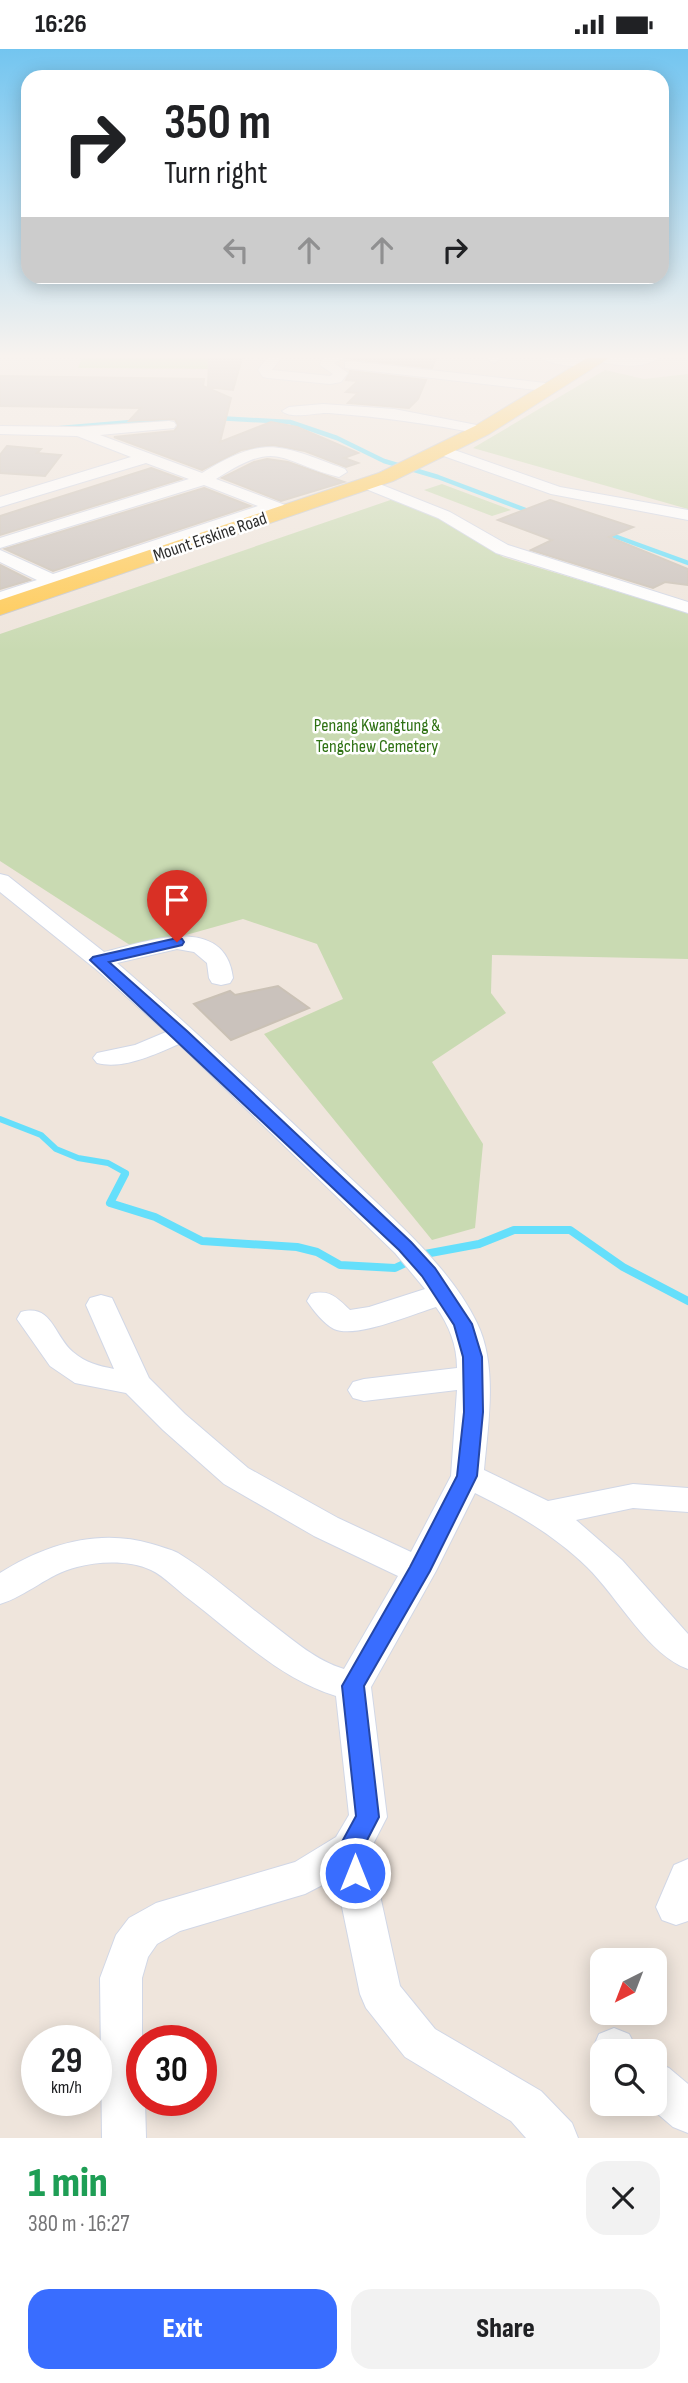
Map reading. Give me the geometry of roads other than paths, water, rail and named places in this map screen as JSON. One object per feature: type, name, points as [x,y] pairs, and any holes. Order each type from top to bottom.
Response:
[{"type":"main road","name":"Mount Erskine Road","points":[[0,608],[58,583],[280,509],[368,484],[434,455]]},
{"type":"street","points":[[139,455],[280,509]]},
{"type":"street","points":[[0,543],[203,480],[239,460],[253,455]]},
{"type":"street","points":[[287,455],[340,472]]},
{"type":"street","points":[[456,455],[557,491],[688,515]]},
{"type":"street","points":[[0,502],[145,458]]},
{"type":"street","points":[[0,482],[55,486]]},
{"type":"street","points":[[368,484],[444,515],[502,549],[688,608]]},
{"type":"street","points":[[0,496],[18,497]]},
{"type":"street","points":[[0,555],[58,583]]},
{"type":"street","points":[[0,599],[58,583]]},
{"type":"street","points":[[0,881],[51,918],[182,1034],[405,1246],[436,1283],[463,1324],[472,1357],[473,1412],[467,1476],[419,1571],[353,1686],[368,1817],[350,1849],[305,1876],[170,1916],[144,1931],[136,1940],[130,1948],[121,1978],[124,2138]]},
{"type":"street","points":[[98,960],[177,942],[201,946],[219,961],[221,978]]},
{"type":"street","points":[[106,1058],[142,1051],[182,1034]]},
{"type":"street","points":[[323,1301],[343,1321],[372,1317],[436,1283]]},
{"type":"street","points":[[101,1305],[136,1384],[174,1422],[236,1476],[326,1527],[419,1571]]},
{"type":"street","points":[[32,1319],[61,1359],[86,1375],[136,1384]]},
{"type":"street","points":[[364,1390],[473,1377]]},
{"type":"street","points":[[467,1476],[547,1514],[599,1558],[649,1618],[688,1655]]},
{"type":"street","points":[[547,1514],[632,1496],[688,1500]]},
{"type":"street","points":[[0,1591],[24,1574],[55,1558],[118,1549],[142,1553],[164,1561],[291,1658],[322,1677],[353,1686]]},
{"type":"street","points":[[350,1849],[381,1994],[420,2043],[526,2106],[556,2138]]},
{"type":"street","points":[[667,2094],[688,2112]]},
{"type":"waterway","points":[[373,455],[531,512]]},
{"type":"waterway","points":[[606,533],[688,563]]},
{"type":"waterway","points":[[0,1119],[41,1135],[56,1149],[78,1158],[108,1163],[126,1173],[124,1176]]},
{"type":"waterway","points":[[125,1174],[110,1203],[155,1217],[202,1241],[297,1247],[317,1252],[340,1265],[395,1268],[425,1254],[479,1244],[514,1230],[570,1230],[623,1267],[688,1301]]},
{"type":"park label","name":"Penang Kwangtung & Tengchew Cemetery","points":[[377,736]]}]
